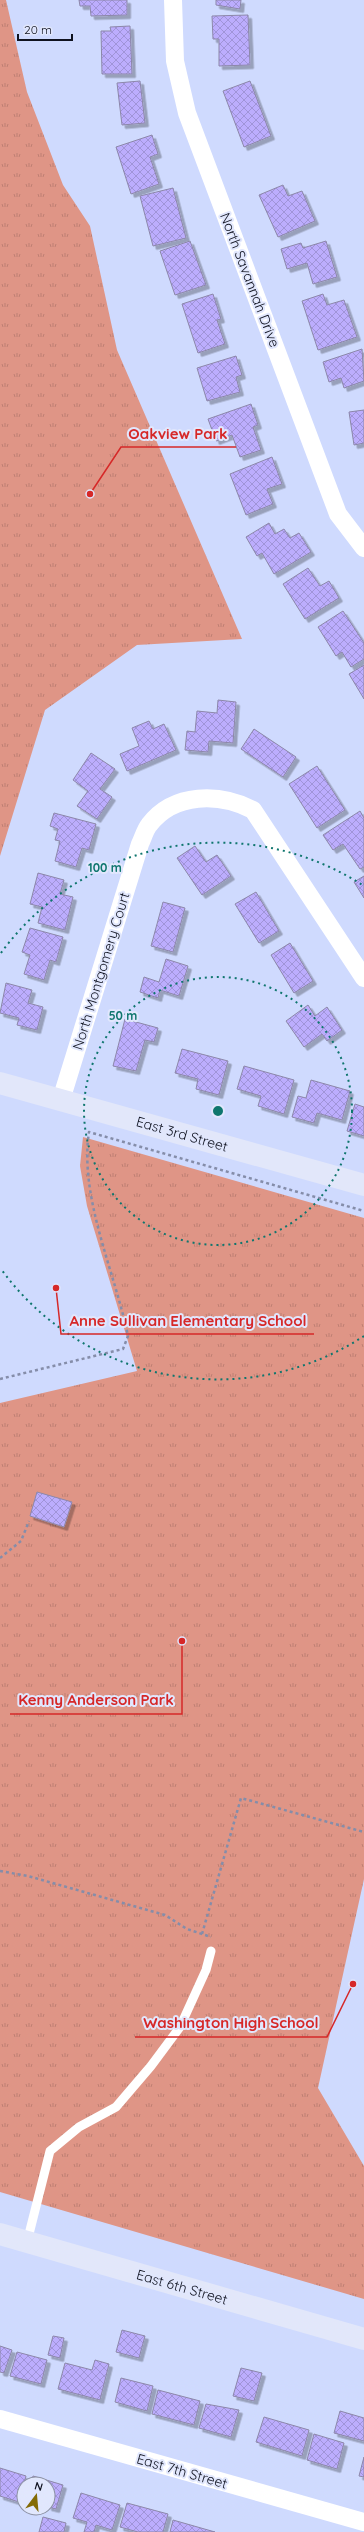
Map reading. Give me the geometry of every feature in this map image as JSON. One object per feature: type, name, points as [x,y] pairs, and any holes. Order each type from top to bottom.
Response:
[{"type":"street","name":"North Savannah Drive","points":[[173,0],[175,61],[187,113],[338,514],[364,548]]},
{"type":"street","name":"North Montgomery Court","points":[[62,1100],[140,844],[148,826],[158,814],[189,799],[222,798],[253,810],[364,978]]},
{"type":"street","name":"East 3rd Street","points":[[0,1083],[364,1185]]},
{"type":"street","name":"East 6th Street","points":[[0,2234],[364,2339]]},
{"type":"street","name":"East 7th Street","points":[[0,2419],[364,2522]]},
{"type":"lane","points":[[27,2242],[50,2151],[79,2127],[116,2107],[151,2066],[180,2027],[206,1970],[211,1951]]},
{"type":"path","points":[[0,1379],[123,1350],[126,1343],[128,1336],[126,1324],[94,1209],[86,1153],[89,1132],[364,1211]]},
{"type":"path","points":[[0,1558],[4,1557],[21,1541],[29,1521]]},
{"type":"path","points":[[202,1934],[241,1798],[364,1832]]},
{"type":"path","points":[[0,1871],[28,1876],[165,1915],[187,1929],[215,1939]]},
{"type":"green space","points":[[0,0],[6,0],[27,92],[63,185],[90,226],[117,350],[242,639],[137,645],[45,710],[0,856]]},
{"type":"green space","points":[[83,1137],[364,1218],[364,1879],[318,2088],[364,2166],[364,2299],[0,2192],[0,1403],[137,1371],[87,1206],[80,1166]]},
{"type":"building","points":[[79,0],[127,0],[127,15],[91,16],[90,6],[80,6]]},
{"type":"building","points":[[216,0],[241,0],[240,9],[216,5]]},
{"type":"building","points":[[248,15],[250,65],[219,66],[219,39],[213,39],[212,16]]},
{"type":"building","points":[[130,26],[132,74],[102,74],[101,31],[111,31],[110,27]]},
{"type":"building","points":[[140,81],[145,123],[122,125],[117,83]]},
{"type":"building","points":[[250,81],[271,136],[244,147],[223,91]]},
{"type":"building","points":[[152,135],[158,154],[150,157],[159,184],[131,194],[116,147]]},
{"type":"building","points":[[283,185],[288,196],[302,191],[315,221],[278,237],[259,195]]},
{"type":"building","points":[[173,188],[186,238],[153,246],[140,196]]},
{"type":"building","points":[[190,241],[206,285],[175,295],[160,251]]},
{"type":"building","points":[[326,241],[337,277],[313,284],[307,263],[287,269],[281,249],[301,243],[303,248]]},
{"type":"building","points":[[213,294],[221,319],[217,320],[225,344],[198,353],[182,304]]},
{"type":"building","points":[[323,294],[327,305],[344,300],[357,337],[318,350],[302,301]]},
{"type":"building","points":[[362,349],[364,381],[344,388],[341,378],[329,382],[323,362]]},
{"type":"building","points":[[236,356],[242,375],[236,377],[240,392],[207,401],[197,368]]},
{"type":"building","points":[[251,404],[258,425],[253,427],[261,450],[240,457],[232,435],[216,441],[208,419]]},
{"type":"building","points":[[364,410],[364,443],[354,445],[349,412]]},
{"type":"building","points":[[272,457],[282,484],[267,489],[273,504],[246,515],[230,474]]},
{"type":"building","points":[[269,523],[275,534],[284,529],[290,538],[299,533],[311,552],[274,574],[262,553],[257,556],[246,537]]},
{"type":"building","points":[[308,568],[320,586],[329,581],[339,598],[305,619],[283,584]]},
{"type":"building","points":[[343,611],[364,643],[364,659],[351,667],[342,652],[336,656],[318,627]]},
{"type":"building","points":[[364,665],[364,699],[349,674]]},
{"type":"building","points":[[218,700],[236,702],[233,743],[209,741],[208,752],[185,750],[187,731],[195,732],[197,711],[217,713]]},
{"type":"building","points":[[149,721],[153,729],[164,724],[176,750],[127,771],[120,754],[139,746],[132,728]]},
{"type":"building","points":[[254,729],[296,757],[283,777],[241,749]]},
{"type":"building","points":[[91,753],[115,769],[100,789],[112,797],[97,819],[77,806],[88,791],[73,780]]},
{"type":"building","points":[[317,766],[345,810],[317,828],[289,784]]},
{"type":"building","points":[[360,811],[364,818],[364,867],[360,869],[343,844],[333,850],[323,835]]},
{"type":"building","points":[[54,813],[96,824],[89,850],[82,848],[76,867],[55,861],[60,841],[55,840],[58,829],[50,826]]},
{"type":"building","points":[[195,846],[206,862],[217,855],[231,876],[202,895],[177,858]]},
{"type":"building","points":[[38,873],[64,880],[60,894],[73,897],[65,930],[38,923],[42,907],[30,904]]},
{"type":"building","points":[[364,876],[364,898],[354,882]]},
{"type":"building","points":[[256,892],[279,931],[259,943],[235,904]]},
{"type":"building","points":[[163,902],[185,908],[173,952],[151,946]]},
{"type":"building","points":[[30,928],[63,937],[56,962],[50,960],[44,980],[24,974],[30,955],[22,952]]},
{"type":"building","points":[[290,943],[313,981],[294,993],[271,955]]},
{"type":"building","points":[[166,959],[188,966],[179,996],[160,990],[158,998],[140,992],[144,977],[159,982]]},
{"type":"building","points":[[6,983],[32,990],[28,1003],[43,1007],[37,1030],[17,1025],[19,1018],[0,1013]]},
{"type":"building","points":[[308,1005],[315,1016],[327,1007],[342,1030],[327,1041],[322,1034],[304,1047],[286,1021]]},
{"type":"building","points":[[125,1019],[158,1028],[154,1042],[145,1040],[136,1071],[113,1066]]},
{"type":"building","points":[[182,1049],[228,1061],[219,1095],[196,1089],[198,1079],[175,1073]]},
{"type":"building","points":[[244,1066],[294,1080],[284,1114],[258,1106],[261,1096],[237,1089]]},
{"type":"building","points":[[311,1080],[350,1091],[342,1120],[317,1113],[314,1123],[292,1117],[298,1096],[306,1098]]},
{"type":"building","points":[[355,1104],[364,1107],[364,1136],[347,1131]]},
{"type":"building","points":[[37,1492],[72,1502],[64,1527],[30,1516]]},
{"type":"building","points":[[122,2330],[145,2336],[139,2358],[116,2352]]},
{"type":"building","points":[[53,2336],[64,2338],[60,2358],[48,2355]]},
{"type":"building","points":[[0,2346],[12,2350],[4,2373],[0,2372]]},
{"type":"building","points":[[17,2352],[47,2360],[41,2384],[10,2376]]},
{"type":"building","points":[[95,2360],[109,2364],[100,2400],[58,2389],[65,2363],[92,2370]]},
{"type":"building","points":[[241,2368],[262,2373],[254,2401],[233,2396]]},
{"type":"building","points":[[121,2378],[153,2386],[147,2411],[115,2402]]},
{"type":"building","points":[[158,2390],[200,2401],[194,2425],[152,2414]]},
{"type":"building","points":[[206,2404],[239,2410],[231,2437],[199,2428]]},
{"type":"building","points":[[340,2411],[364,2418],[364,2441],[334,2433]]},
{"type":"building","points":[[264,2417],[309,2430],[302,2456],[256,2442]]},
{"type":"building","points":[[314,2434],[344,2443],[337,2469],[307,2460]]},
{"type":"building","points":[[364,2457],[364,2477],[359,2476]]},
{"type":"building","points":[[0,2468],[26,2476],[16,2476],[16,2501],[0,2496]]},
{"type":"building","points":[[56,2483],[63,2485],[56,2509]]},
{"type":"building","points":[[81,2493],[120,2505],[112,2530],[96,2525],[94,2532],[84,2532],[87,2522],[73,2518]]},
{"type":"building","points":[[127,2503],[168,2514],[163,2532],[138,2532],[120,2527]]},
{"type":"building","points":[[43,2517],[66,2523],[64,2532],[39,2532]]},
{"type":"building","points":[[173,2520],[215,2532],[170,2532]]},
{"type":"place","name":"Oakview Park","points":[[90,494]]},
{"type":"place","name":"Anne Sullivan Elementary School","points":[[56,1288]]},
{"type":"place","name":"Kenny Anderson Park","points":[[182,1641]]},
{"type":"place","name":"Washington High School","points":[[353,1984]]}]
